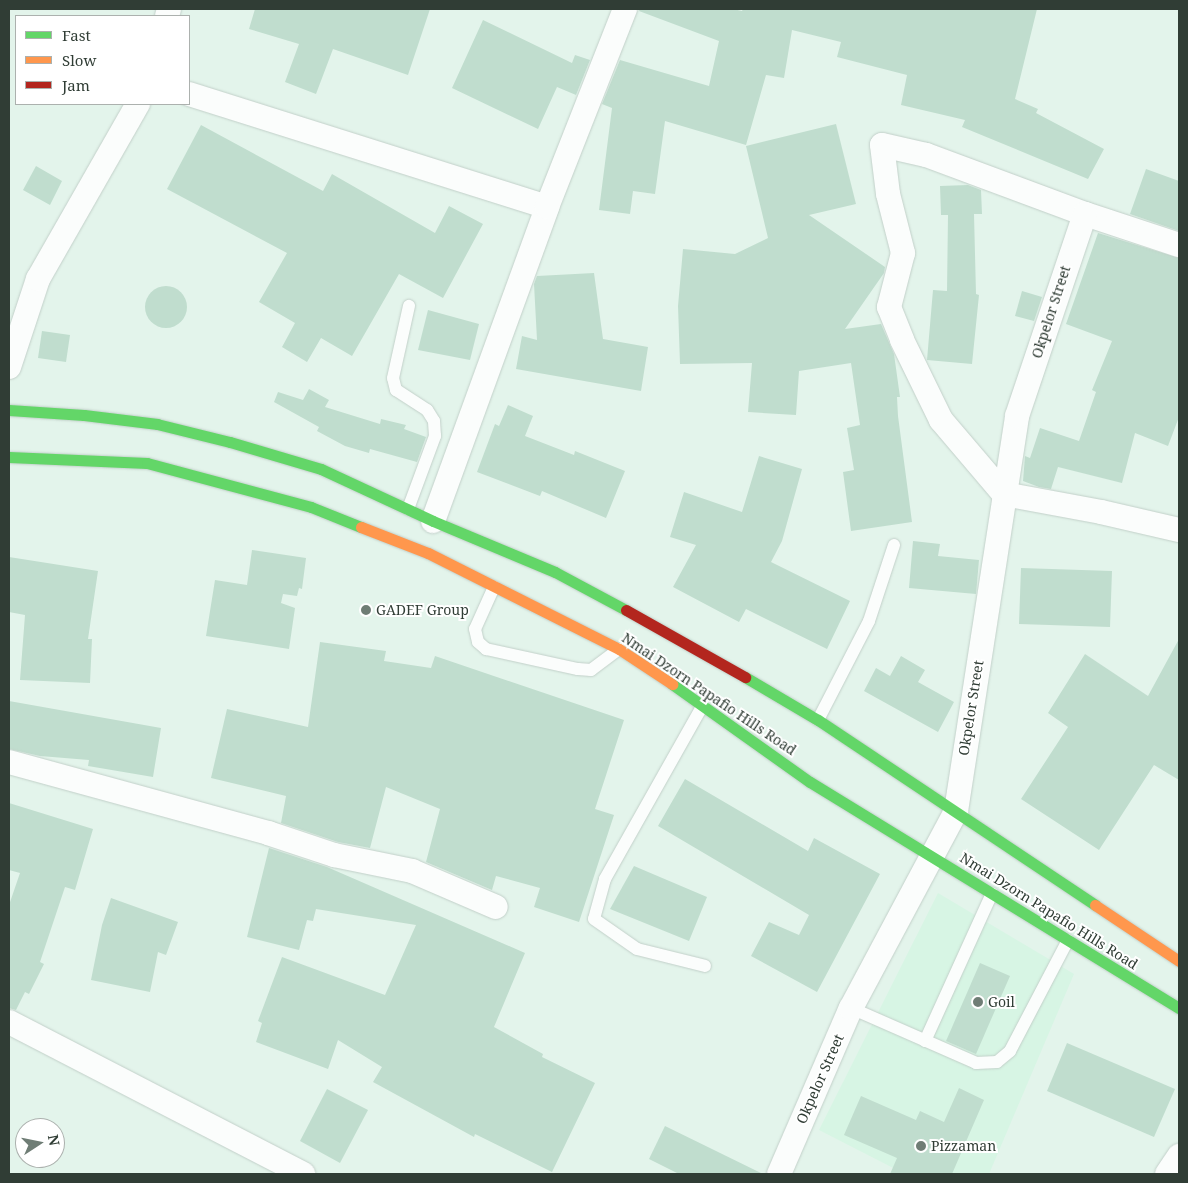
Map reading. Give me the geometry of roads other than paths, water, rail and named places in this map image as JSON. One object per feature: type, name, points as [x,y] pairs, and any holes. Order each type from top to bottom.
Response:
[{"type":"street","points":[[433,521],[547,207],[625,9]]},
{"type":"street","points":[[190,94],[547,207]]},
{"type":"street","points":[[9,367],[38,279],[137,105]]},
{"type":"street","points":[[1179,245],[1085,214],[926,155],[882,145],[888,194],[903,253],[889,307],[902,340],[942,420],[1004,494],[1101,512],[1179,530]]},
{"type":"street","name":"Okpelor Street","points":[[779,1174],[851,1008],[956,810],[1017,416],[1085,214]]},
{"type":"street","name":"Nmai Dzorn Papafio Hills Road","points":[[9,410],[84,415],[157,424],[230,442],[321,469],[408,510],[555,572],[685,641],[818,720],[956,810],[1179,961]]},
{"type":"street","name":"Nmai Dzorn Papafio Hills Road","points":[[9,457],[148,463],[311,507],[428,554],[619,649],[703,705],[810,782],[1179,1008]]},
{"type":"street","points":[[9,762],[268,834],[334,856],[412,871],[496,907]]},
{"type":"street","points":[[9,1022],[303,1174]]},
{"type":"street","points":[[1167,1174],[1179,1156]]},
{"type":"lane","points":[[408,510],[434,436],[434,421],[427,410],[396,390],[393,378],[409,306]]},
{"type":"lane","points":[[818,720],[869,621],[894,546]]},
{"type":"lane","points":[[494,586],[475,630],[478,642],[486,649],[578,669],[592,670],[619,649]]},
{"type":"lane","points":[[703,705],[605,879],[594,919],[637,949],[705,966]]},
{"type":"lane","points":[[925,1041],[992,893]]},
{"type":"lane","points":[[851,1008],[976,1063],[997,1062],[1010,1051],[1068,940]]},
{"type":"place","name":"GADEF Group","points":[[366,610]]},
{"type":"place","name":"Goil","points":[[978,1002]]},
{"type":"place","name":"Pizzaman","points":[[921,1146]]}]
